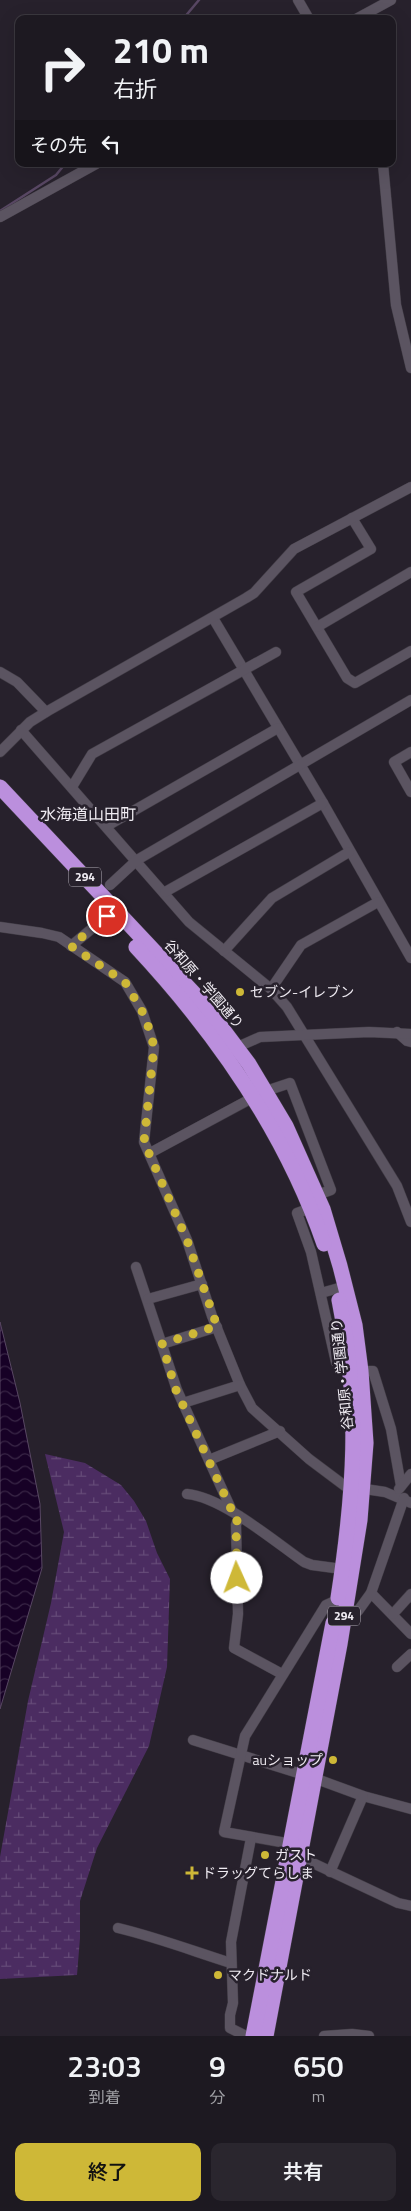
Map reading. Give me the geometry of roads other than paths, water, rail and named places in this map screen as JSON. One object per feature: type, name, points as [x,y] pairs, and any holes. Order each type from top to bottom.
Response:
[{"type":"highway","name":"谷和原・学園通り","points":[[0,786],[204,1004],[231,1050],[299,1153],[314,1202],[332,1236],[334,1289],[348,1360],[353,1410],[358,1488],[354,1567],[341,1605],[309,1776],[266,2036]]},
{"type":"highway","name":"谷和原・学園通り","points":[[0,802],[231,1050]]},
{"type":"highway","name":"谷和原・学園通り","points":[[334,1289],[354,1325],[361,1371],[366,1442],[342,1569],[341,1605]]},
{"type":"highway","name":"谷和原・学園通り","points":[[253,2036],[296,1851]]},
{"type":"street","points":[[298,0],[307,15]]},
{"type":"street","points":[[363,15],[391,0]]},
{"type":"street","points":[[0,217],[91,167]]},
{"type":"street","points":[[383,167],[396,305],[411,368]]},
{"type":"street","points":[[0,752],[21,730],[46,712],[254,593],[294,549],[411,487]]},
{"type":"street","points":[[352,518],[371,549],[296,592],[347,678],[355,683],[411,651]]},
{"type":"street","points":[[317,628],[411,572]]},
{"type":"street","points":[[213,618],[323,803],[349,852],[411,958]]},
{"type":"street","points":[[72,787],[92,754],[276,652]]},
{"type":"street","points":[[0,672],[17,682],[46,712]]},
{"type":"street","points":[[110,885],[137,860],[411,700]]},
{"type":"street","points":[[107,826],[278,728]]},
{"type":"street","points":[[21,730],[137,860],[189,922],[271,988],[287,1007],[397,1186],[409,1212],[411,1222]]},
{"type":"street","points":[[411,752],[394,762],[411,792]]},
{"type":"street","points":[[164,892],[323,803]]},
{"type":"street","points":[[224,951],[272,898],[349,852]]},
{"type":"street","points":[[271,988],[302,945],[378,902]]},
{"type":"street","points":[[71,946],[107,916]]},
{"type":"street","points":[[0,927],[59,937],[125,982],[142,1011],[154,1047],[144,1142],[187,1240],[217,1326],[240,1385],[252,1408],[280,1431],[309,1459],[340,1482],[358,1488],[403,1496]]},
{"type":"street","points":[[231,1050],[260,1038],[396,1032],[411,1029]]},
{"type":"street","points":[[396,1032],[410,1042]]},
{"type":"street","points":[[150,1153],[260,1094],[290,1083],[331,1190],[297,1213],[311,1252],[334,1289]]},
{"type":"street","points":[[136,1267],[183,1403],[235,1514],[238,1614],[234,1648],[282,1674]]},
{"type":"street","points":[[148,1299],[202,1284]]},
{"type":"street","points":[[162,1344],[217,1326]]},
{"type":"street","points":[[361,1371],[373,1371],[391,1429],[403,1496]]},
{"type":"street","points":[[183,1403],[240,1385]]},
{"type":"street","points":[[209,1460],[280,1431]]},
{"type":"street","points":[[411,1474],[371,1594],[358,1611],[341,1605],[326,1605],[245,1736],[239,1755],[224,1832],[296,1851],[330,1872],[398,1904],[411,1906]]},
{"type":"street","points":[[187,1494],[207,1500],[235,1514],[304,1562],[312,1565],[342,1569]]},
{"type":"street","points":[[371,1594],[411,1634]]},
{"type":"street","points":[[393,1614],[411,1594]]},
{"type":"street","points":[[396,1667],[411,1654]]},
{"type":"street","points":[[192,1740],[309,1776],[363,1796],[411,1809]]},
{"type":"street","points":[[330,1872],[363,1796]]},
{"type":"street","points":[[246,2036],[230,2028],[230,2015],[233,2003],[231,1942],[251,1838]]},
{"type":"street","points":[[118,1928],[151,1936],[231,1963]]},
{"type":"street","points":[[324,2036],[352,2034],[368,2036]]},
{"type":"water","points":[[0,1322],[20,1403],[40,1504],[42,1568],[0,1709]]},
{"type":"waterway","points":[[186,15],[199,0]]},
{"type":"waterway","points":[[0,211],[56,175],[63,167]]},
{"type":"place","name":"セブン-イレブン","points":[[240,992]]},
{"type":"place","name":"auショップ","points":[[333,1760]]},
{"type":"place","name":"ガスト","points":[[265,1855]]},
{"type":"place","name":"ドラッグてらしま","points":[[192,1873]]},
{"type":"place","name":"マクドナルド","points":[[218,1975]]},
{"type":"district","name":"水海道山田町","points":[[88,814]]}]
